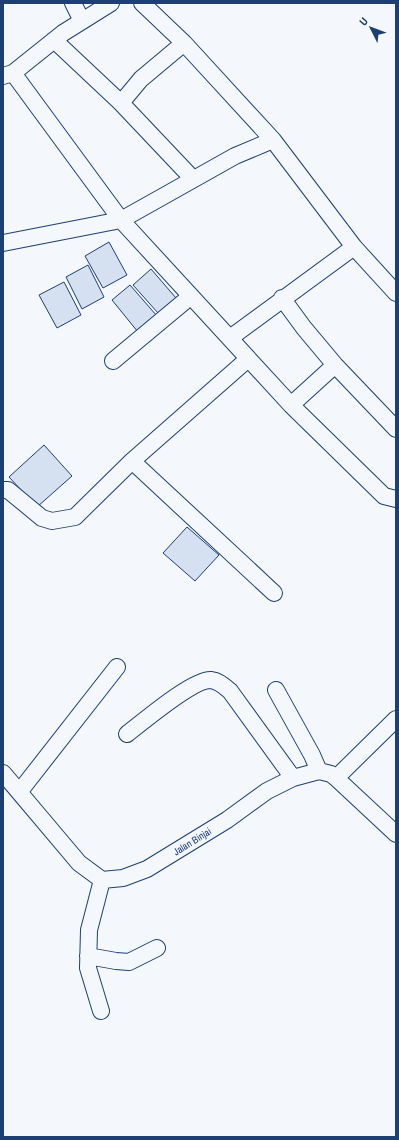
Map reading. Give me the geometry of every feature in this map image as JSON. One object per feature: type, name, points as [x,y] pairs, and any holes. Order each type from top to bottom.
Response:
[{"type":"street","points":[[73,3],[82,21]]},
{"type":"street","points":[[111,3],[54,40],[8,75],[121,220],[291,405],[384,496],[396,499]]},
{"type":"street","points":[[142,3],[184,43],[273,140],[354,247],[396,293]]},
{"type":"street","points":[[54,40],[121,103],[193,179]]},
{"type":"street","points":[[121,103],[145,75],[184,43]]},
{"type":"street","points":[[3,243],[121,220],[235,156],[273,140]]},
{"type":"street","points":[[230,338],[282,298],[354,247]]},
{"type":"street","points":[[113,360],[191,296]]},
{"type":"street","points":[[282,298],[304,328],[335,364],[396,429]]},
{"type":"street","points":[[3,490],[8,490],[42,518],[52,521],[76,517],[132,461],[248,358]]},
{"type":"street","points":[[291,405],[335,364]]},
{"type":"street","points":[[132,461],[274,593]]},
{"type":"street","points":[[20,791],[116,667]]},
{"type":"street","points":[[127,734],[191,686],[204,681],[212,680],[222,683],[230,691],[293,778]]},
{"type":"street","points":[[276,690],[312,754],[319,771],[331,774],[336,778],[396,834]]},
{"type":"street","points":[[336,778],[396,719]]},
{"type":"street","name":"Jalan Binjai","points":[[102,880],[123,878],[147,869],[226,820],[267,791],[293,778],[319,771]]},
{"type":"street","points":[[3,773],[20,791],[79,863],[102,880],[89,930],[88,956],[88,968],[101,1011]]},
{"type":"street","points":[[88,956],[129,962],[157,948]]},
{"type":"building","points":[[109,242],[127,275],[103,288],[85,256]]},
{"type":"building","points":[[88,265],[104,297],[82,309],[66,277]]},
{"type":"building","points":[[151,269],[176,298],[158,313],[133,285]]},
{"type":"building","points":[[64,282],[81,315],[57,328],[39,295]]},
{"type":"building","points":[[130,285],[157,316],[138,332],[112,300]]},
{"type":"building","points":[[44,445],[72,476],[37,507],[9,477]]},
{"type":"building","points":[[187,527],[219,555],[195,581],[163,553]]}]
